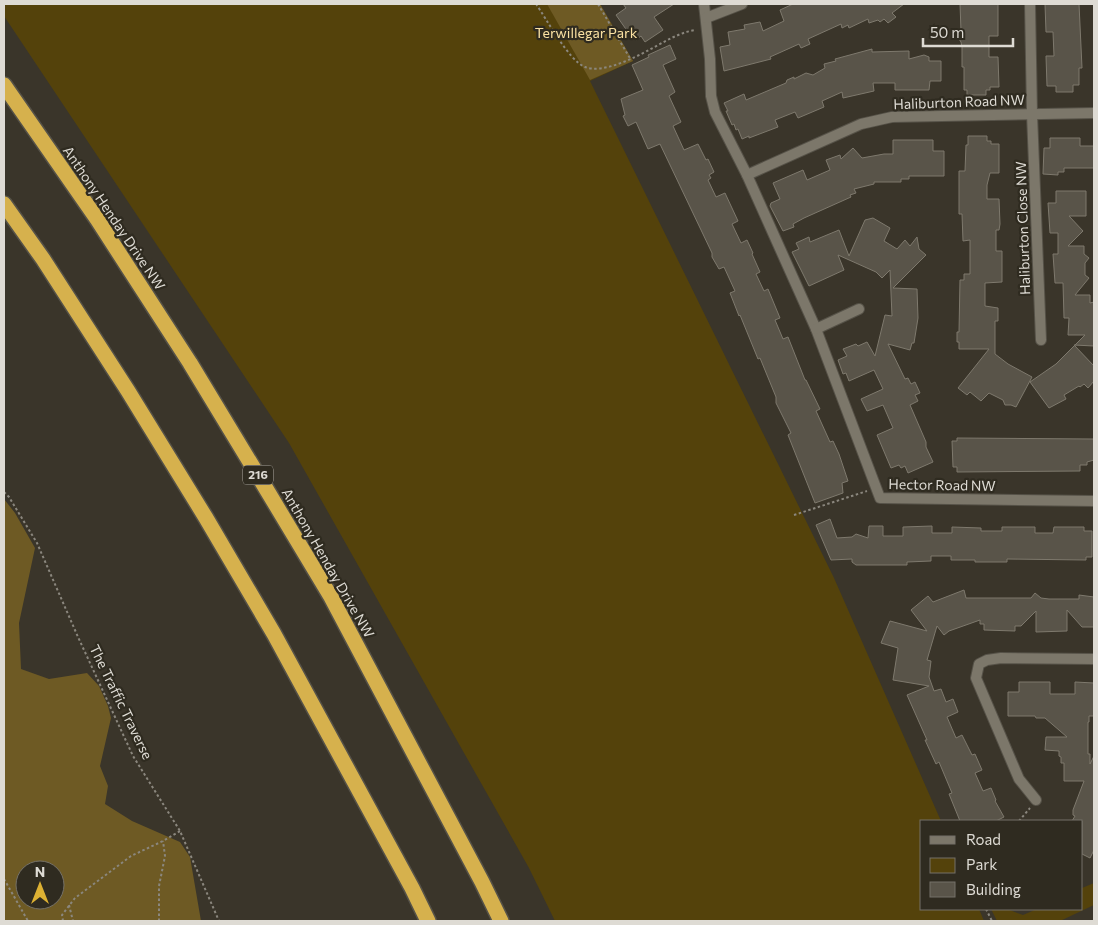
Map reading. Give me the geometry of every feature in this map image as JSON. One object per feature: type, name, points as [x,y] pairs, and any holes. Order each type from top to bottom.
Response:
[{"type":"highway","name":"Anthony Henday Drive NW","points":[[4,85],[102,227],[190,363],[331,597],[482,882],[500,921]]},
{"type":"highway","points":[[4,204],[123,382],[216,534],[274,634],[412,888],[428,921]]},
{"type":"highway","points":[[482,882],[509,921]]},
{"type":"street","name":"Hector Road NW","points":[[704,4],[707,23],[711,96],[715,112],[747,176],[816,329],[880,498],[1094,501]]},
{"type":"street","points":[[707,23],[742,4]]},
{"type":"street","name":"Haliburton Close NW","points":[[1030,4],[1032,114],[1041,340]]},
{"type":"street","name":"Haliburton Road NW","points":[[747,176],[861,124],[892,117],[1094,113]]},
{"type":"street","points":[[816,329],[859,309]]},
{"type":"street","points":[[1036,800],[1019,779],[976,678],[979,664],[987,660],[1001,658],[1094,658]]},
{"type":"path","points":[[536,4],[568,53],[583,67],[596,70],[631,60],[680,34],[707,23]]},
{"type":"path","points":[[598,4],[631,60]]},
{"type":"path","points":[[794,515],[876,488]]},
{"type":"path","name":"The Traffic Traverse","points":[[4,492],[37,542],[133,756],[180,831],[219,921]]},
{"type":"path","points":[[1020,820],[1036,800]]},
{"type":"path","points":[[63,921],[62,915],[75,898],[131,856],[180,831]]},
{"type":"path","points":[[159,921],[159,886],[165,856],[163,841]]},
{"type":"path","points":[[4,879],[28,921]]},
{"type":"path","points":[[70,905],[73,921]]},
{"type":"green space","points":[[4,4],[600,4],[633,61],[590,81],[834,578],[941,820],[920,820],[920,910],[979,910],[984,921],[555,921],[529,868],[289,443],[4,16]]},
{"type":"green space","name":"Terwillegar Park","points":[[547,4],[600,4],[633,61],[590,80]]},
{"type":"green space","points":[[4,499],[15,513],[35,548],[19,623],[21,669],[49,679],[87,673],[99,686],[111,718],[100,766],[108,786],[105,804],[132,821],[180,842],[190,857],[201,921],[4,921]]},
{"type":"green space","points":[[1094,883],[1094,905],[1060,921],[997,921],[992,910],[1010,910],[1023,915],[1035,910],[1083,910],[1083,888]]},
{"type":"building","points":[[623,4],[674,4],[654,17],[663,30],[645,42],[641,36],[636,40],[632,34],[630,35],[616,15],[626,8]]},
{"type":"building","points":[[793,4],[904,4],[892,13],[896,17],[888,23],[884,19],[880,22],[878,20],[869,23],[868,19],[849,28],[848,25],[842,28],[841,24],[808,39],[810,44],[801,48],[799,44],[770,57],[771,59],[724,71],[720,47],[730,45],[728,32],[745,29],[744,25],[760,22],[763,31],[784,21],[780,10]]},
{"type":"building","points":[[960,4],[998,4],[998,36],[989,36],[989,57],[998,57],[999,87],[990,87],[990,90],[986,90],[986,95],[967,95],[967,90],[964,90],[962,47],[957,36],[961,31]]},
{"type":"building","points":[[1045,4],[1079,4],[1082,68],[1079,68],[1079,85],[1073,85],[1073,92],[1056,92],[1056,86],[1047,86],[1046,56],[1054,56],[1053,32],[1046,32]]},
{"type":"building","points":[[670,45],[676,59],[663,65],[675,92],[669,96],[681,122],[673,126],[684,150],[698,144],[706,160],[708,159],[714,172],[709,175],[711,178],[708,180],[716,197],[725,193],[738,221],[732,224],[741,243],[747,240],[753,253],[760,272],[756,274],[764,291],[768,289],[780,318],[775,320],[783,339],[788,337],[805,380],[820,409],[816,411],[830,442],[833,441],[839,454],[848,481],[842,483],[843,493],[815,503],[788,435],[791,433],[776,403],[776,397],[760,358],[758,359],[730,293],[735,291],[724,267],[719,269],[712,257],[712,253],[660,144],[648,149],[636,122],[628,126],[623,116],[625,115],[621,99],[643,90],[632,65]]},
{"type":"building","points":[[872,49],[872,52],[909,51],[909,59],[924,55],[929,57],[929,61],[941,61],[941,81],[930,81],[929,90],[895,90],[895,83],[873,83],[874,91],[843,98],[842,92],[822,101],[824,107],[798,118],[795,112],[775,120],[778,127],[749,138],[749,136],[742,139],[738,129],[736,130],[734,124],[732,125],[724,103],[744,94],[746,100],[786,83],[787,80],[794,77],[794,79],[806,73],[813,75],[825,68],[824,64],[836,61],[835,59]]},
{"type":"building","points":[[968,136],[987,136],[987,141],[991,141],[991,144],[999,144],[999,173],[990,173],[987,185],[987,199],[999,199],[1000,224],[999,230],[996,230],[996,251],[1002,251],[1002,282],[985,283],[985,306],[998,308],[998,321],[995,321],[995,354],[1008,364],[1032,377],[1016,407],[1005,405],[1003,400],[989,393],[981,401],[970,392],[967,395],[958,388],[989,349],[959,349],[959,342],[957,342],[957,332],[959,332],[960,280],[964,280],[964,274],[970,274],[970,240],[963,241],[962,214],[959,214],[959,171],[965,171]]},
{"type":"building","points":[[1050,138],[1080,138],[1080,146],[1094,146],[1094,168],[1064,168],[1064,172],[1058,172],[1058,175],[1043,174],[1044,148],[1050,148]]},
{"type":"building","points":[[893,140],[933,140],[933,151],[944,151],[944,176],[909,176],[909,179],[901,179],[901,182],[874,182],[874,184],[854,189],[856,193],[850,195],[851,197],[804,218],[793,224],[794,227],[783,231],[770,206],[771,203],[780,199],[773,183],[803,170],[807,180],[830,170],[826,160],[840,155],[841,159],[853,148],[862,158],[893,154]]},
{"type":"building","points":[[1056,191],[1086,191],[1086,216],[1069,216],[1083,231],[1068,246],[1084,246],[1084,254],[1089,258],[1085,263],[1085,275],[1089,278],[1075,295],[1090,295],[1090,303],[1094,302],[1094,346],[1075,345],[1085,335],[1068,335],[1069,318],[1064,318],[1063,283],[1055,283],[1053,254],[1058,254],[1058,233],[1050,233],[1048,203],[1056,203]]},
{"type":"building","points":[[873,218],[890,228],[884,241],[897,249],[905,240],[910,246],[917,237],[919,249],[926,255],[893,288],[917,289],[918,318],[914,343],[912,343],[910,350],[888,344],[905,379],[908,378],[911,384],[915,382],[920,393],[915,395],[918,401],[910,405],[933,462],[908,473],[905,466],[901,468],[899,465],[891,468],[877,435],[893,428],[883,405],[867,411],[861,399],[883,389],[874,370],[849,381],[846,373],[843,374],[838,360],[847,356],[843,349],[867,342],[875,356],[885,315],[892,316],[890,270],[882,278],[876,272],[838,255],[844,270],[809,286],[792,252],[799,249],[796,243],[809,237],[810,242],[839,230],[849,256],[865,220]]},
{"type":"building","points":[[1074,346],[1094,366],[1094,381],[1088,388],[1084,384],[1064,395],[1066,399],[1049,408],[1030,382],[1056,364]]},
{"type":"building","points":[[957,438],[1094,439],[1094,460],[1087,462],[1087,465],[1080,465],[1080,471],[957,472],[957,467],[953,467],[952,441],[957,441]]},
{"type":"building","points":[[830,519],[837,538],[852,537],[856,534],[868,538],[869,526],[883,526],[883,536],[903,536],[903,527],[932,526],[932,533],[952,533],[952,527],[981,528],[981,531],[1002,531],[1002,527],[1035,527],[1035,533],[1053,533],[1054,527],[1084,527],[1084,531],[1092,531],[1092,557],[1086,557],[1086,560],[1007,559],[1007,562],[975,562],[975,560],[951,560],[951,556],[931,556],[931,561],[907,562],[907,565],[856,565],[852,562],[852,559],[831,560],[816,525]]},
{"type":"building","points":[[964,590],[966,598],[1031,598],[1035,593],[1041,598],[1049,599],[1079,599],[1079,595],[1094,597],[1094,627],[1082,627],[1067,610],[1067,631],[1036,632],[1036,611],[1021,626],[1015,626],[1015,631],[984,630],[984,624],[980,624],[980,620],[949,631],[944,635],[937,626],[927,660],[931,661],[929,677],[934,691],[941,689],[946,702],[953,699],[958,712],[947,717],[956,738],[962,735],[972,755],[975,754],[982,770],[975,773],[983,791],[991,788],[995,801],[1004,817],[998,820],[960,820],[949,794],[952,793],[939,762],[936,764],[907,695],[929,686],[893,680],[898,648],[881,643],[890,621],[927,631],[911,610],[928,596],[933,602]]},
{"type":"building","points":[[1019,682],[1050,682],[1050,694],[1075,694],[1075,682],[1094,683],[1094,716],[1089,716],[1088,722],[1088,754],[1090,754],[1090,764],[1094,756],[1094,850],[1090,858],[1083,854],[1083,820],[1073,820],[1075,816],[1073,815],[1073,810],[1084,781],[1064,781],[1064,763],[1061,763],[1059,751],[1045,750],[1046,737],[1067,737],[1045,718],[1008,716],[1008,692],[1019,692]]}]
